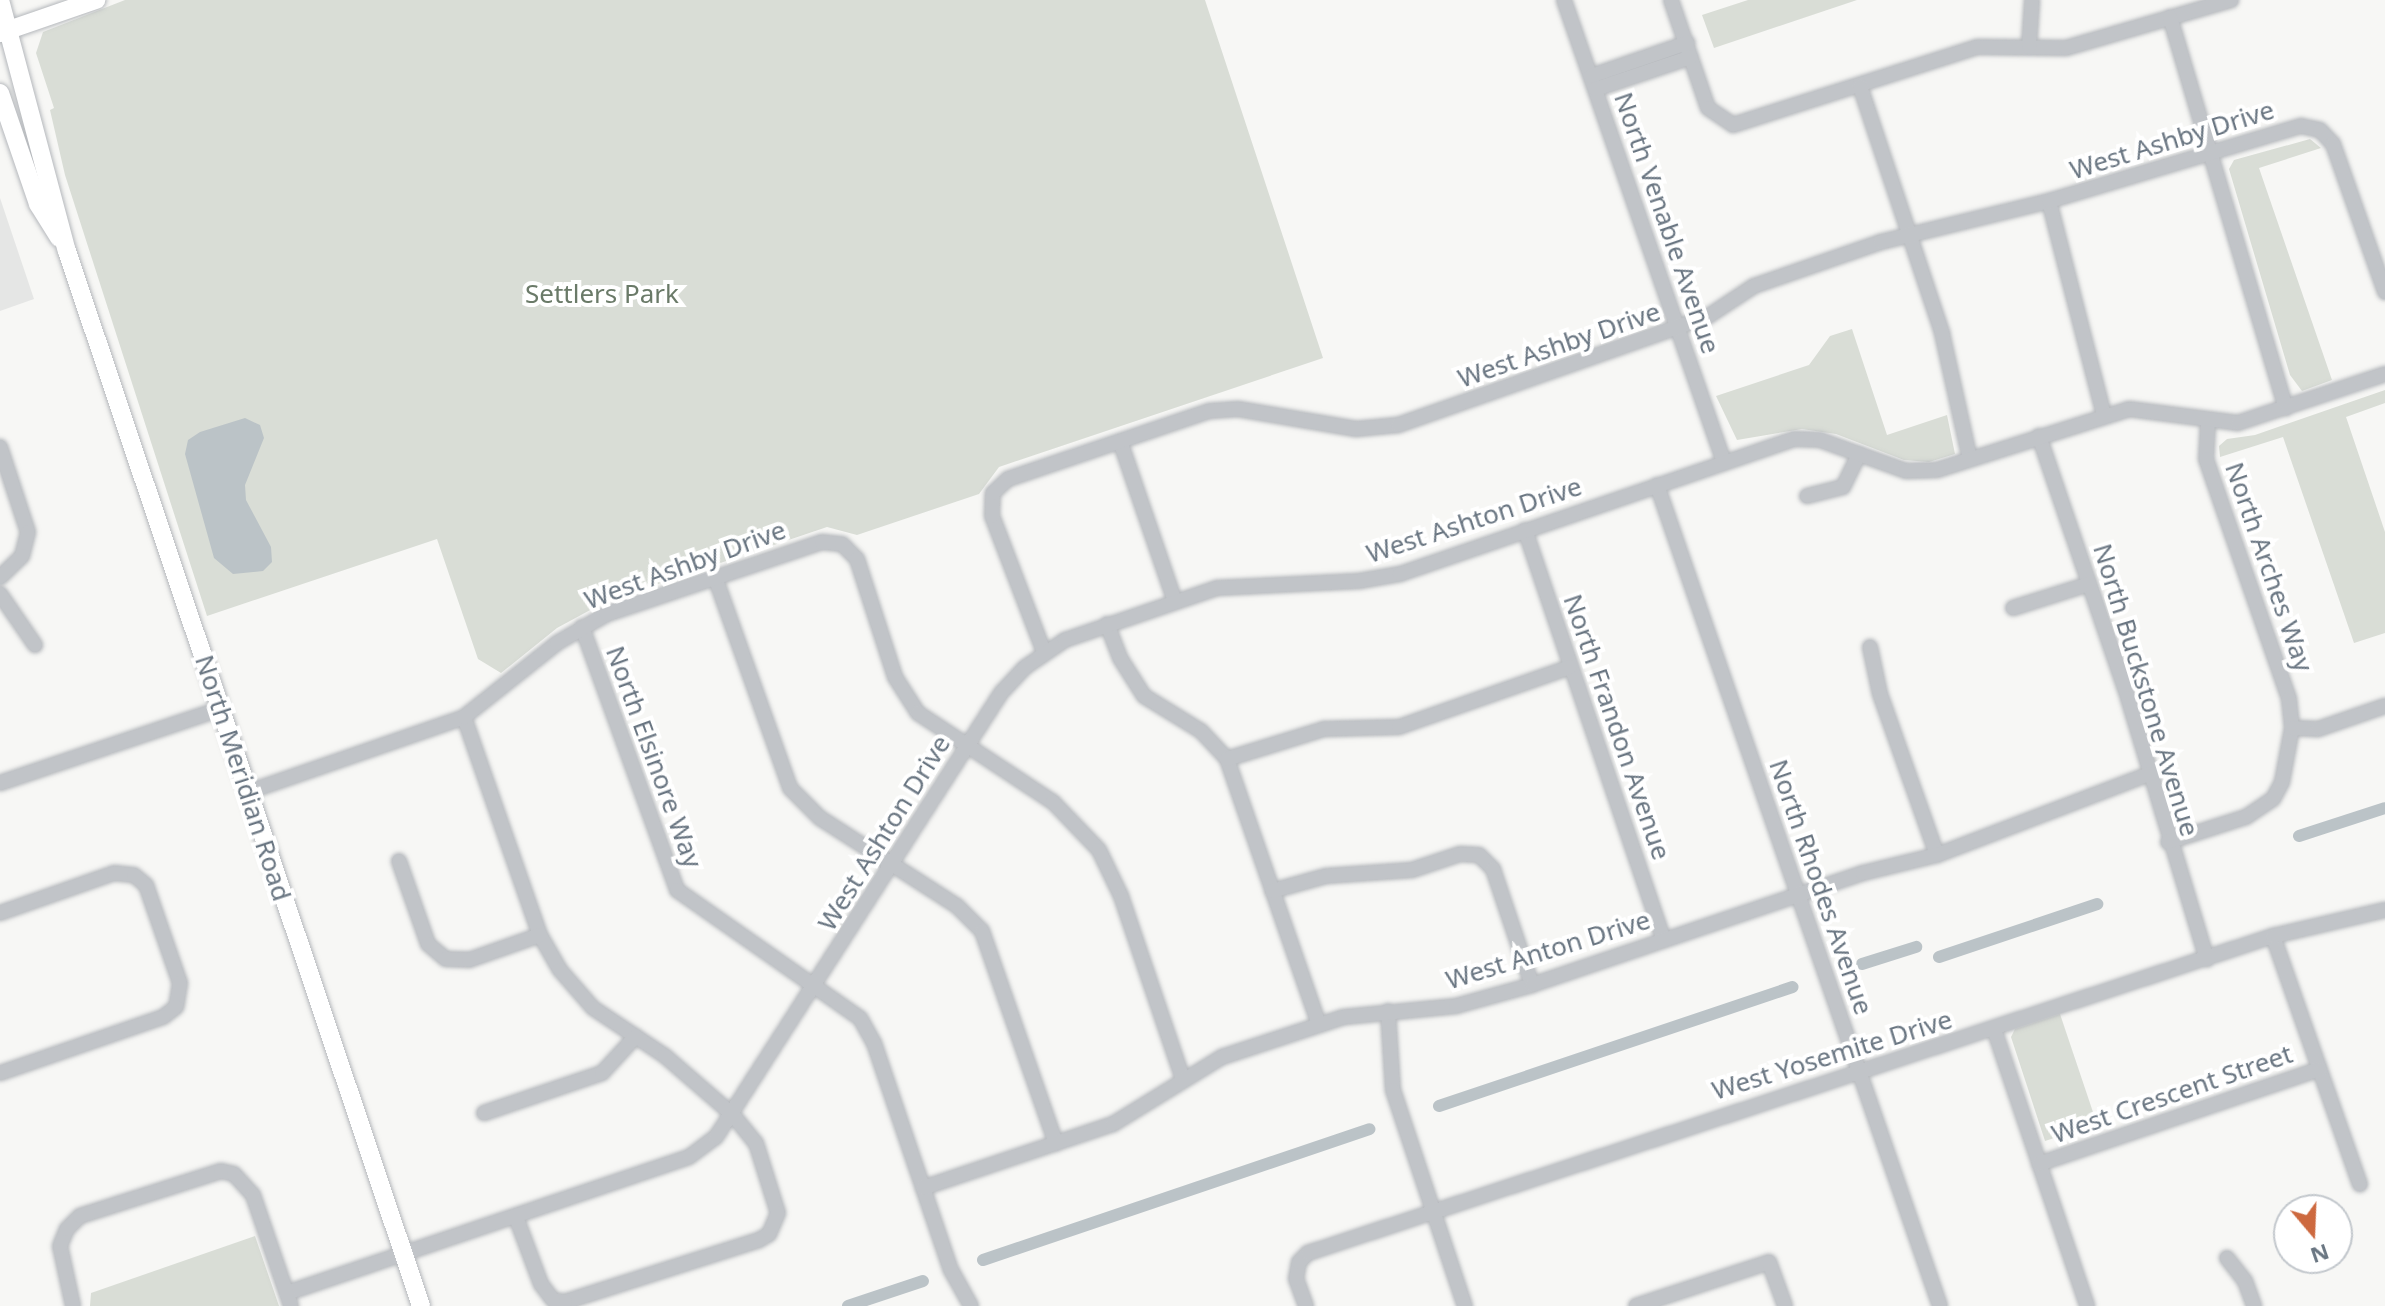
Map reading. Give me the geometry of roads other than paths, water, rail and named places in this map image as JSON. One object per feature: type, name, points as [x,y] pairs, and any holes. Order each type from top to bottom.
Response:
[{"type":"main road","points":[[4,32],[96,0]]},
{"type":"main road","name":"North Meridian Road","points":[[2,1],[4,32],[67,251],[421,1306]]},
{"type":"main road","name":"North Meridian Road","points":[[0,93],[38,204],[67,251]]},
{"type":"street","name":"North Venable Avenue","points":[[1564,0],[1724,461]]},
{"type":"street","points":[[1671,0],[1708,108],[1722,122],[1745,125],[1977,47],[2066,48],[2231,0]]},
{"type":"street","points":[[2029,47],[2032,0]]},
{"type":"street","points":[[2170,17],[2286,408]]},
{"type":"street","points":[[1593,82],[1689,50]]},
{"type":"street","points":[[1860,86],[1942,333],[1970,459]]},
{"type":"street","name":"West Ashby Drive","points":[[1044,652],[992,516],[993,493],[1008,479],[1224,408],[1356,429],[1398,425],[1677,328],[1718,312],[1754,286],[1909,234],[2049,201],[2301,126],[2320,130],[2333,144],[2385,292]]},
{"type":"street","points":[[2049,201],[2104,415]]},
{"type":"street","name":"West Ashton Drive","points":[[289,1300],[404,1254],[689,1157],[716,1137],[817,985],[1001,693],[1044,652],[1107,624],[1217,588],[1379,579],[1795,439],[1820,440],[1922,472],[2129,409],[2208,422],[2238,423],[2385,374]]},
{"type":"street","name":"North Arches Way","points":[[2208,422],[2206,459],[2289,699],[2292,728]]},
{"type":"street","name":"North Buckstone Avenue","points":[[2039,436],[2207,959]]},
{"type":"street","points":[[1120,441],[1175,602]]},
{"type":"street","points":[[0,447],[28,532],[22,556],[0,577]]},
{"type":"street","points":[[1807,496],[1843,487],[1859,454]]},
{"type":"street","name":"North Rhodes Avenue","points":[[1657,485],[1940,1306]]},
{"type":"street","name":"North Frandon Avenue","points":[[1525,530],[1664,940]]},
{"type":"street","name":"West Ashby Drive","points":[[248,792],[464,717],[582,627],[715,577],[822,542],[843,545],[857,559],[904,696],[918,713],[968,746]]},
{"type":"street","points":[[715,577],[790,788],[820,818],[957,906],[982,931],[1056,1143]]},
{"type":"street","points":[[2013,608],[2089,584]]},
{"type":"street","points":[[0,594],[35,645]]},
{"type":"street","points":[[1107,624],[1120,658],[1144,696],[1201,731],[1227,759],[1319,1024]]},
{"type":"street","name":"North Elsinore Way","points":[[582,627],[677,890],[696,908],[846,1003],[868,1029],[951,1270],[971,1306]]},
{"type":"street","points":[[1870,647],[1880,694],[1937,855]]},
{"type":"street","points":[[1227,759],[1324,729],[1399,727],[1570,667]]},
{"type":"street","points":[[2168,842],[2246,817],[2273,799],[2282,782],[2292,728],[2318,729],[2385,706]]},
{"type":"street","points":[[0,783],[220,709]]},
{"type":"street","points":[[464,717],[540,935],[578,994],[636,1036],[733,1115],[756,1143],[777,1202],[775,1225],[745,1245],[577,1301],[553,1300],[541,1284],[516,1217]]},
{"type":"street","points":[[968,746],[1053,802],[1099,850],[1121,896],[1183,1079]]},
{"type":"street","name":"West Anton Drive","points":[[923,1188],[1126,1117],[1222,1057],[1319,1024],[1388,1011],[1456,1006],[1532,985],[1798,894],[1937,855],[2149,774]]},
{"type":"street","points":[[1272,891],[1326,876],[1412,870],[1460,854],[1479,855],[1493,869],[1532,985]]},
{"type":"street","points":[[399,861],[428,944],[446,959],[469,960],[540,935]]},
{"type":"street","points":[[0,913],[114,873],[134,875],[146,885],[180,983],[176,1007],[163,1017],[0,1073]]},
{"type":"street","name":"West Yosemite Drive","points":[[1306,1306],[1296,1279],[1299,1262],[1308,1253],[1434,1208],[1799,1090],[1861,1075],[2273,936],[2385,910]]},
{"type":"street","points":[[2273,936],[2360,1184]]},
{"type":"street","points":[[1388,1011],[1393,1090],[1465,1306]]},
{"type":"street","points":[[1994,1029],[2087,1306]]},
{"type":"street","points":[[484,1113],[602,1073],[636,1036]]},
{"type":"street","name":"West Crescent Street","points":[[2039,1164],[2319,1069]]},
{"type":"street","points":[[73,1306],[60,1246],[67,1229],[80,1216],[207,1172],[234,1174],[253,1195],[289,1300]]},
{"type":"street","points":[[2227,1258],[2254,1306]]},
{"type":"street","points":[[1636,1306],[1769,1262],[1785,1306]]},
{"type":"waterway","points":[[2299,836],[2385,808]]},
{"type":"waterway","points":[[1939,957],[2097,904]]},
{"type":"waterway","points":[[1862,964],[1916,947]]},
{"type":"waterway","points":[[1439,1106],[1793,987]]},
{"type":"waterway","points":[[983,1260],[1369,1129]]},
{"type":"waterway","points":[[848,1306],[923,1281]]},
{"type":"park label","name":"Settlers Park","points":[[602,294]]}]
